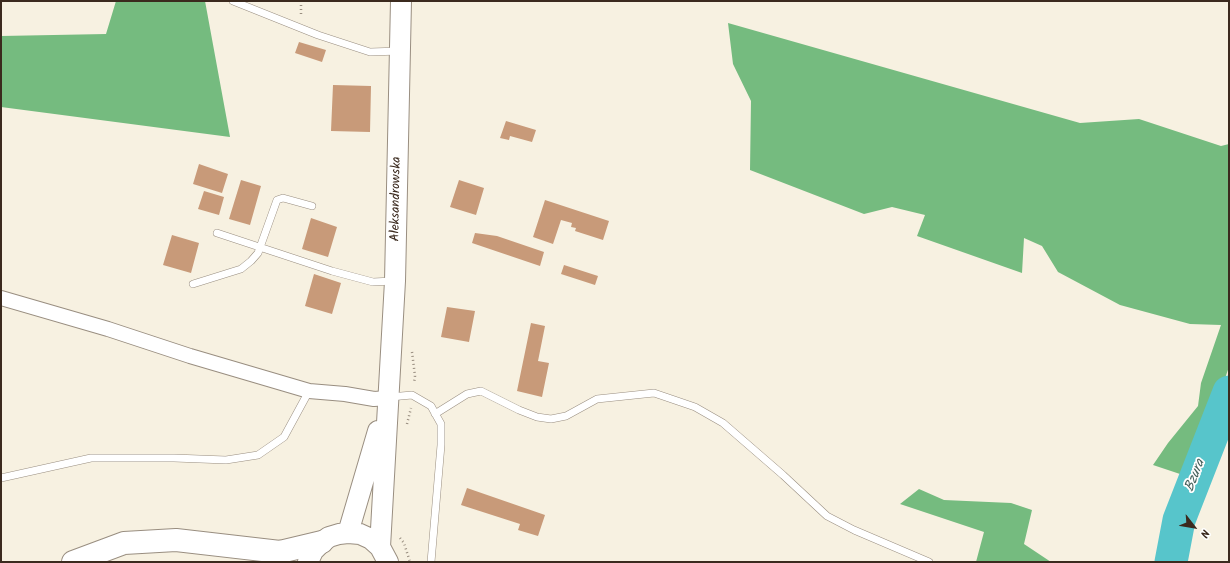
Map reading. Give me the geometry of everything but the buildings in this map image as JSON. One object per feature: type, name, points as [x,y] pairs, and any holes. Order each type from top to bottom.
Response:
[{"type":"highway","points":[[73,562],[124,543],[176,540],[280,552],[322,542]]},
{"type":"main road","name":"Aleksandrowska","points":[[384,555],[388,398],[395,281],[401,1]]},
{"type":"main road","name":"Aleksandrowska","points":[[348,533],[388,398]]},
{"type":"main road","points":[[308,562],[313,551],[322,542],[329,537],[348,533],[360,534],[371,539],[384,555]]},
{"type":"street","points":[[1,298],[108,328],[190,356],[309,391],[345,394],[374,399],[388,398]]},
{"type":"lane","points":[[233,1],[318,35],[370,52],[400,51]]},
{"type":"lane","points":[[193,284],[241,270],[258,253],[277,200],[283,198],[312,206]]},
{"type":"lane","points":[[217,233],[332,271],[373,282],[395,281]]},
{"type":"lane","points":[[1,478],[91,458],[174,458],[226,460],[258,455],[284,437],[309,391]]},
{"type":"lane","points":[[435,414],[467,394],[482,391],[519,410],[537,417],[551,419],[566,416],[597,399],[654,394],[695,408],[723,423],[783,475],[827,516],[854,530],[929,562]]},
{"type":"lane","points":[[388,398],[412,395],[431,406],[441,424],[441,445],[431,562]]},
{"type":"green space","points":[[116,1],[205,1],[230,137],[1,107],[1,36],[106,34]]},
{"type":"green space","points":[[728,23],[1080,123],[1139,119],[1221,146],[1229,144],[1229,367],[1213,412],[1186,476],[1153,465],[1168,443],[1198,406],[1201,383],[1221,325],[1190,324],[1120,305],[1058,272],[1042,246],[1024,238],[1022,273],[917,236],[925,215],[892,207],[864,214],[750,170],[751,101],[733,64]]},
{"type":"green space","points":[[919,489],[944,500],[1011,503],[1032,510],[1024,544],[1051,562],[976,562],[984,532],[900,504]]},
{"type":"waterway","name":"Bzura","points":[[1171,562],[1179,520],[1229,392]]}]
